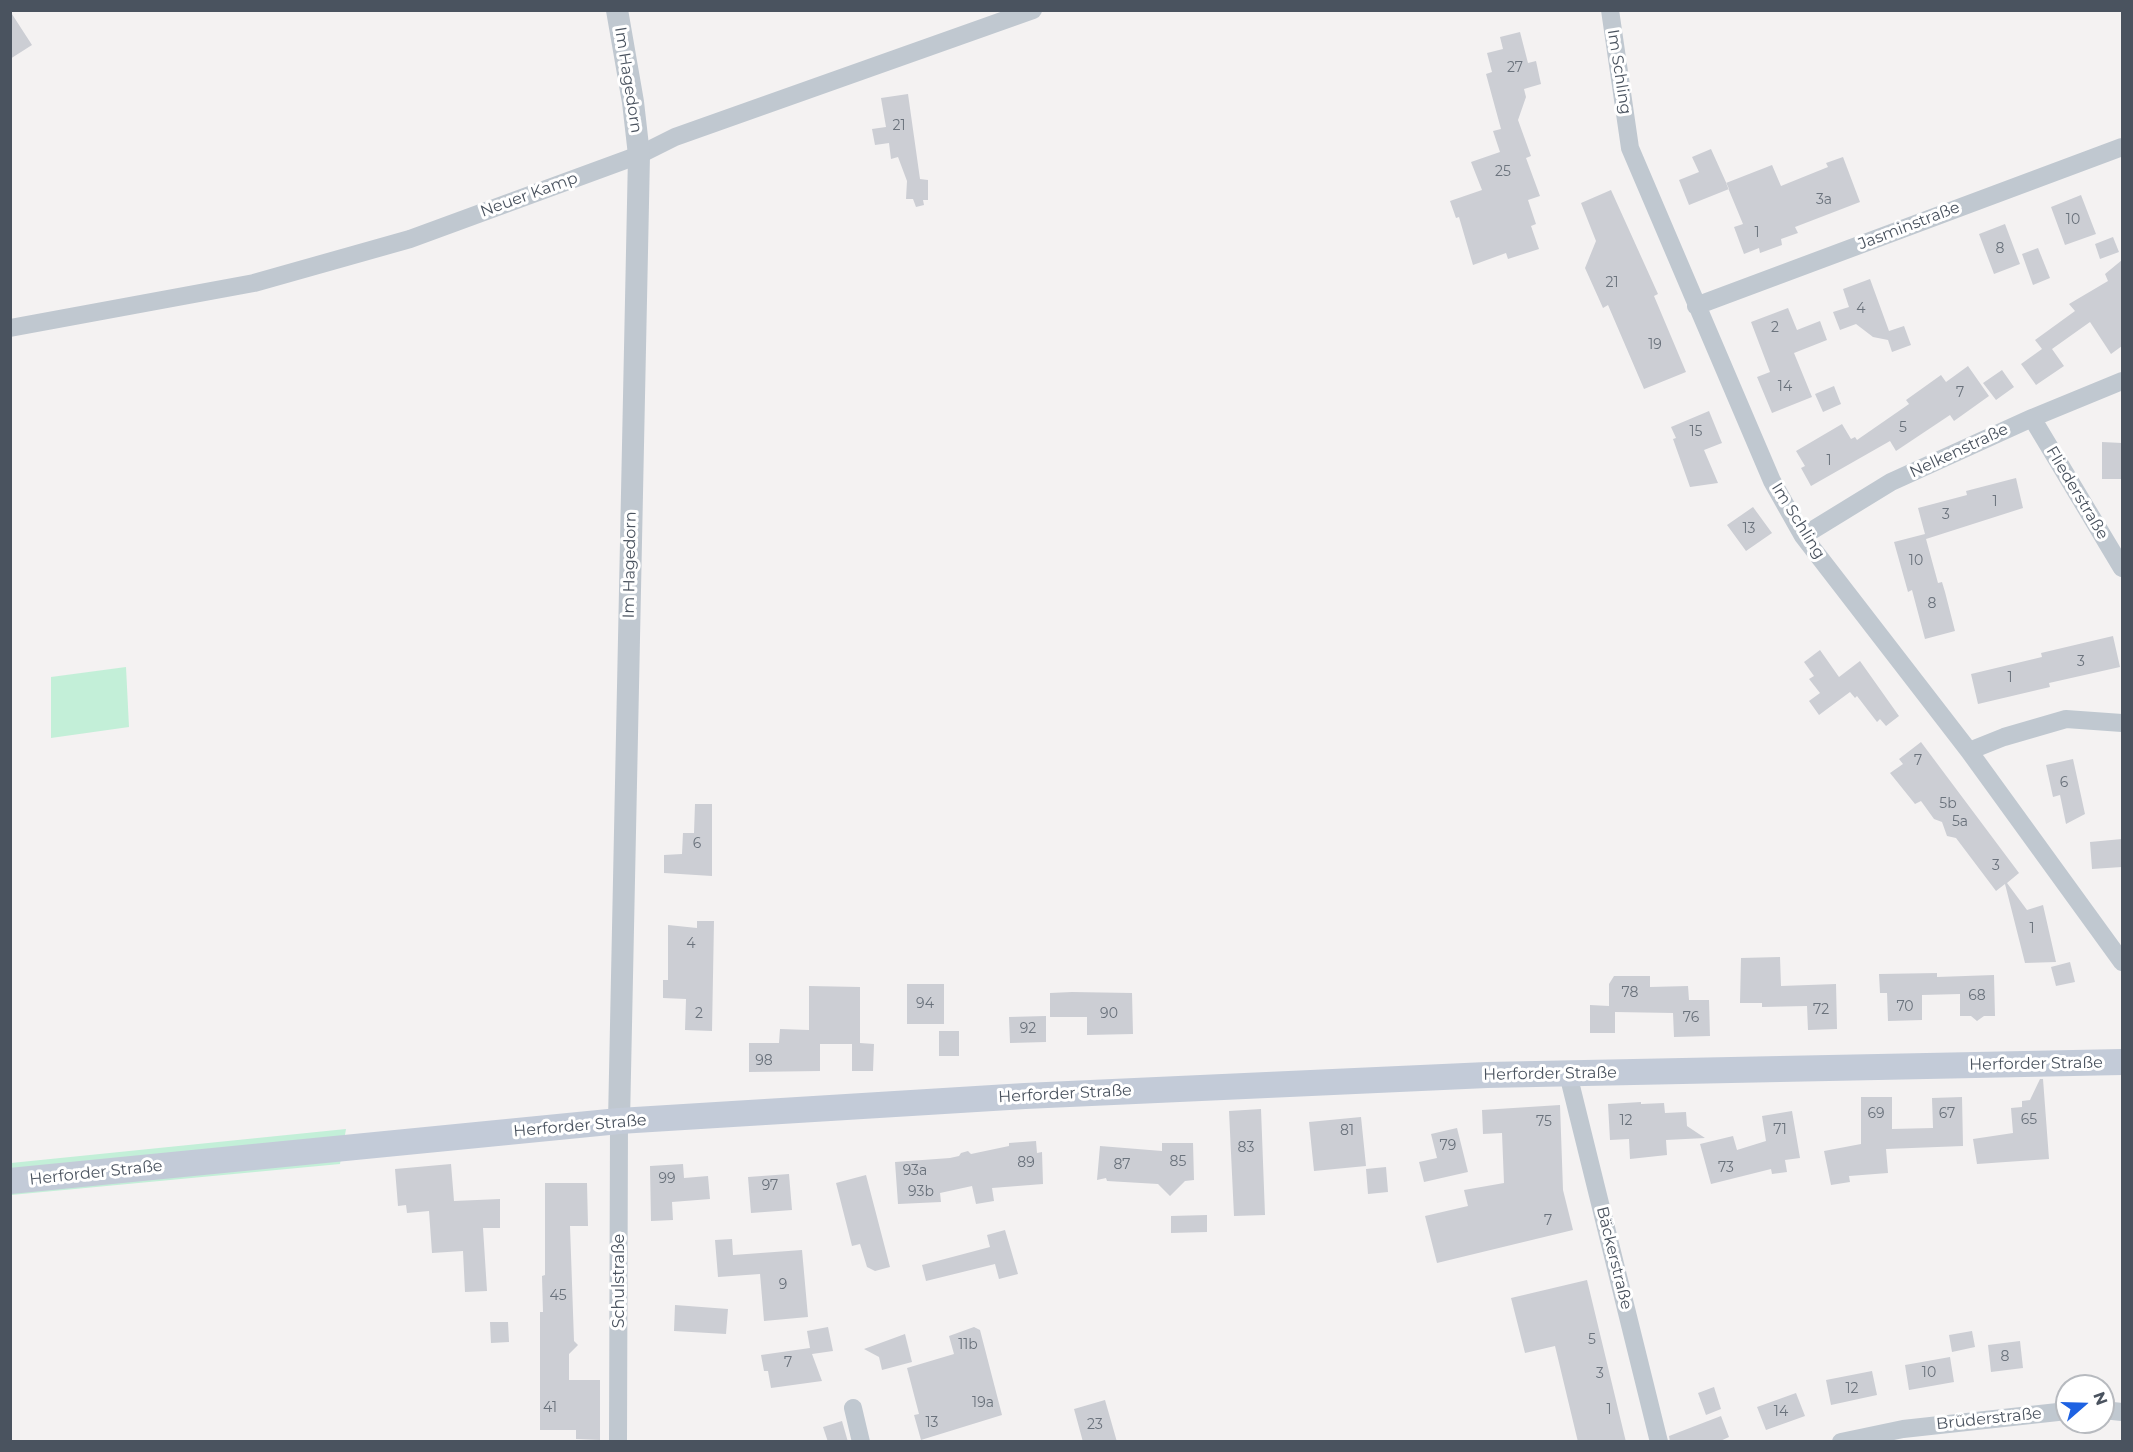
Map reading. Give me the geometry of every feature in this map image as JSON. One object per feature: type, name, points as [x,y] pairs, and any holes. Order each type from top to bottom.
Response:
[{"type":"main road","name":"Herforder Straße","points":[[10,1181],[619,1121],[1037,1095],[1568,1074],[2122,1062]]},
{"type":"street","name":"Im Hagedorn","points":[[617,10],[633,102],[639,155],[619,1121]]},
{"type":"street","name":"Neuer Kamp","points":[[10,328],[254,283],[410,239],[639,155],[675,137],[1033,10]]},
{"type":"street","name":"Im Schling","points":[[1610,10],[1630,148],[1772,482],[1803,536],[1969,751],[2122,962]]},
{"type":"street","name":"Jasminstraße","points":[[1696,306],[2122,147]]},
{"type":"street","name":"Nelkenstraße","points":[[1803,536],[1891,482],[2032,418],[2122,381]]},
{"type":"street","name":"Fliederstraße","points":[[2032,418],[2122,567]]},
{"type":"street","points":[[1969,751],[2066,718],[2122,723]]},
{"type":"street","name":"Bäckerstraße","points":[[1568,1074],[1659,1442]]},
{"type":"street","name":"Schulstraße","points":[[618,1442],[619,1121]]},
{"type":"street","points":[[853,1408],[861,1442]]},
{"type":"street","name":"Brüderstraße","points":[[1841,1442],[1903,1429],[2055,1412]]},
{"type":"green space","points":[[126,667],[129,727],[51,738],[51,677]]},
{"type":"green space","points":[[346,1129],[340,1164],[11,1195],[11,1163]]},
{"type":"building","points":[[10,11],[32,45],[10,59]]},
{"type":"building","points":[[1520,32],[1528,63],[1536,61],[1541,84],[1524,89],[1526,97],[1518,120],[1531,156],[1526,158],[1540,196],[1528,200],[1536,224],[1531,226],[1539,249],[1508,259],[1506,253],[1473,265],[1459,217],[1456,218],[1450,201],[1482,190],[1471,162],[1500,152],[1493,131],[1501,129],[1486,74],[1492,72],[1487,53],[1503,49],[1500,37]]},
{"type":"building","points":[[908,94],[920,179],[928,180],[928,200],[923,200],[924,205],[916,207],[913,199],[906,199],[907,181],[898,157],[891,159],[889,143],[875,145],[872,129],[886,127],[881,98]]},
{"type":"building","points":[[1711,149],[1729,189],[1689,205],[1679,180],[1699,172],[1692,157]]},
{"type":"building","points":[[1843,157],[1860,202],[1795,227],[1798,233],[1781,239],[1782,245],[1760,253],[1759,248],[1744,254],[1734,227],[1743,224],[1726,183],[1772,165],[1781,186],[1828,167],[1826,163]]},
{"type":"building","points":[[1611,190],[1658,294],[1654,296],[1686,372],[1644,389],[1608,305],[1603,308],[1585,268],[1596,241],[1581,203]]},
{"type":"building","points":[[2081,195],[2096,234],[2065,245],[2051,207]]},
{"type":"building","points":[[2005,224],[2020,264],[1994,274],[1979,234]]},
{"type":"building","points":[[2113,237],[2119,252],[2100,259],[2095,244]]},
{"type":"building","points":[[2038,248],[2050,278],[2033,285],[2022,254]]},
{"type":"building","points":[[2122,260],[2122,346],[2111,354],[2090,322],[2052,349],[2064,366],[2036,385],[2021,364],[2042,349],[2035,340],[2075,311],[2069,304],[2108,281],[2105,274]]},
{"type":"building","points":[[1870,279],[1889,331],[1904,326],[1911,345],[1892,352],[1888,340],[1873,337],[1856,324],[1840,330],[1833,312],[1849,307],[1843,289]]},
{"type":"building","points":[[1788,308],[1797,330],[1820,321],[1827,340],[1794,353],[1812,397],[1772,413],[1757,377],[1770,372],[1751,322]]},
{"type":"building","points":[[1968,366],[1989,396],[1954,421],[1950,415],[1896,451],[1890,441],[1811,486],[1801,468],[1805,466],[1796,451],[1842,424],[1851,439],[1855,437],[1857,440],[1909,404],[1906,400],[1941,375],[1946,382]]},
{"type":"building","points":[[2002,370],[2014,387],[1996,400],[1983,383]]},
{"type":"building","points":[[1834,386],[1841,404],[1823,412],[1815,394]]},
{"type":"building","points":[[1709,411],[1722,443],[1704,450],[1718,483],[1690,487],[1671,427]]},
{"type":"building","points":[[2102,442],[2122,443],[2122,479],[2102,479]]},
{"type":"building","points":[[2016,478],[2023,508],[1926,539],[1938,583],[1942,582],[1955,631],[1925,639],[1912,590],[1908,592],[1894,542],[1925,534],[1918,508],[1967,495],[1966,491]]},
{"type":"building","points":[[1753,507],[1772,533],[1746,551],[1727,525]]},
{"type":"building","points":[[2113,636],[2120,667],[2049,683],[2050,687],[1978,704],[1971,674],[2042,657],[2041,653]]},
{"type":"building","points":[[1820,650],[1839,677],[1860,661],[1899,716],[1886,726],[1880,719],[1877,722],[1857,696],[1855,698],[1850,692],[1819,715],[1809,701],[1820,693],[1809,679],[1814,676],[1804,662]]},
{"type":"building","points":[[1921,742],[2019,873],[2007,883],[2027,910],[2043,905],[2056,962],[2025,963],[2005,884],[1996,891],[1956,838],[1947,836],[1942,822],[1934,819],[1921,801],[1915,804],[1890,773],[1903,764],[1899,759]]},
{"type":"building","points":[[2073,759],[2085,814],[2066,824],[2060,795],[2053,797],[2046,765]]},
{"type":"building","points":[[695,804],[712,804],[712,876],[664,873],[664,855],[682,854],[683,833],[694,833]]},
{"type":"building","points":[[2122,839],[2122,867],[2092,869],[2090,842]]},
{"type":"building","points":[[697,921],[714,921],[712,1031],[685,1030],[686,999],[663,998],[663,980],[668,980],[668,925],[697,928]]},
{"type":"building","points":[[1780,957],[1781,986],[1836,984],[1837,1029],[1808,1030],[1807,1006],[1762,1007],[1762,1003],[1740,1003],[1741,958]]},
{"type":"building","points":[[2070,962],[2075,982],[2056,986],[2051,967]]},
{"type":"building","points":[[1937,973],[1937,977],[1994,975],[1995,1016],[1984,1016],[1977,1021],[1971,1016],[1960,1016],[1960,994],[1922,995],[1922,1020],[1888,1021],[1887,993],[1880,993],[1879,974]]},
{"type":"building","points":[[1614,976],[1650,976],[1650,987],[1688,986],[1689,1000],[1709,1000],[1710,1036],[1674,1037],[1673,1013],[1615,1012],[1615,1033],[1590,1033],[1590,1005],[1609,1006],[1609,984]]},
{"type":"building","points":[[907,984],[944,984],[944,1024],[907,1024]]},
{"type":"building","points":[[809,986],[860,987],[860,1043],[874,1044],[873,1071],[852,1071],[852,1044],[820,1044],[820,1071],[749,1072],[749,1043],[779,1043],[780,1029],[809,1030]]},
{"type":"building","points":[[1050,993],[1132,993],[1133,1034],[1087,1035],[1087,1017],[1050,1017]]},
{"type":"building","points":[[1046,1016],[1046,1042],[1010,1043],[1009,1017]]},
{"type":"building","points":[[939,1031],[959,1031],[959,1056],[939,1056]]},
{"type":"building","points":[[2040,1079],[2043,1079],[2049,1159],[1977,1164],[1973,1139],[2013,1133],[2011,1108],[2022,1107],[2022,1101],[2030,1100]]},
{"type":"building","points":[[1861,1097],[1892,1097],[1892,1129],[1933,1128],[1932,1098],[1962,1097],[1963,1146],[1886,1149],[1888,1173],[1849,1176],[1850,1182],[1831,1185],[1824,1151],[1861,1144]]},
{"type":"building","points":[[1641,1102],[1641,1104],[1664,1103],[1665,1113],[1686,1112],[1687,1126],[1705,1138],[1666,1140],[1667,1155],[1630,1159],[1629,1139],[1610,1140],[1608,1104]]},
{"type":"building","points":[[1560,1105],[1563,1190],[1573,1230],[1437,1263],[1425,1216],[1468,1206],[1464,1190],[1504,1183],[1502,1133],[1483,1134],[1482,1110]]},
{"type":"building","points":[[1261,1109],[1265,1215],[1234,1216],[1229,1111]]},
{"type":"building","points":[[1792,1111],[1800,1158],[1785,1160],[1787,1172],[1772,1174],[1771,1169],[1711,1184],[1700,1144],[1733,1136],[1737,1150],[1766,1141],[1762,1116]]},
{"type":"building","points":[[1361,1117],[1366,1166],[1314,1171],[1309,1122]]},
{"type":"building","points":[[1457,1128],[1468,1172],[1424,1182],[1419,1162],[1437,1158],[1431,1134]]},
{"type":"building","points":[[1036,1141],[1037,1153],[1042,1152],[1043,1184],[992,1188],[994,1201],[976,1204],[972,1186],[940,1193],[941,1202],[898,1204],[895,1162],[950,1158],[968,1151],[971,1154],[1009,1146],[1009,1143]]},
{"type":"building","points":[[1162,1143],[1193,1143],[1194,1180],[1185,1181],[1170,1196],[1158,1184],[1107,1181],[1106,1178],[1097,1180],[1100,1146],[1162,1151]]},
{"type":"building","points":[[451,1164],[454,1201],[500,1199],[500,1228],[483,1228],[487,1291],[465,1292],[463,1251],[432,1253],[429,1211],[407,1213],[406,1205],[398,1206],[395,1169]]},
{"type":"building","points":[[683,1164],[684,1178],[708,1176],[710,1199],[672,1202],[673,1220],[651,1221],[650,1166]]},
{"type":"building","points":[[1386,1167],[1388,1192],[1368,1194],[1366,1169]]},
{"type":"building","points":[[789,1174],[792,1210],[751,1213],[748,1177]]},
{"type":"building","points":[[866,1175],[890,1267],[875,1271],[867,1267],[860,1244],[852,1246],[836,1183]]},
{"type":"building","points":[[545,1183],[587,1183],[588,1226],[570,1226],[574,1341],[578,1345],[569,1354],[569,1380],[600,1380],[600,1440],[576,1439],[576,1430],[540,1430],[540,1312],[543,1312],[542,1276],[545,1275]]},
{"type":"building","points":[[1207,1215],[1207,1232],[1171,1233],[1171,1216]]},
{"type":"building","points":[[1005,1230],[1018,1274],[999,1279],[995,1264],[926,1281],[922,1265],[990,1247],[987,1235]]},
{"type":"building","points":[[732,1239],[733,1255],[802,1250],[808,1317],[764,1321],[760,1274],[718,1277],[715,1240]]},
{"type":"building","points":[[1587,1280],[1626,1442],[1578,1442],[1555,1346],[1525,1353],[1511,1298]]},
{"type":"building","points":[[675,1305],[728,1309],[726,1334],[674,1331]]},
{"type":"building","points":[[490,1322],[508,1322],[509,1342],[491,1343]]},
{"type":"building","points":[[828,1327],[833,1351],[812,1354],[822,1381],[771,1388],[768,1371],[764,1371],[761,1355],[810,1348],[807,1331]]},
{"type":"building","points":[[974,1327],[980,1330],[1002,1415],[921,1440],[914,1415],[919,1414],[907,1368],[954,1354],[949,1336]]},
{"type":"building","points":[[1972,1331],[1975,1347],[1952,1352],[1949,1335]]},
{"type":"building","points":[[905,1334],[912,1362],[882,1370],[879,1357],[864,1349]]},
{"type":"building","points":[[2020,1341],[2023,1368],[1991,1372],[1988,1345]]},
{"type":"building","points":[[1950,1357],[1954,1382],[1909,1390],[1905,1365]]},
{"type":"building","points":[[1872,1371],[1877,1395],[1831,1405],[1826,1380]]},
{"type":"building","points":[[1714,1387],[1721,1409],[1706,1415],[1698,1393]]},
{"type":"building","points":[[1796,1393],[1805,1416],[1766,1430],[1757,1407]]},
{"type":"building","points":[[1105,1400],[1117,1442],[1083,1442],[1074,1409]]},
{"type":"building","points":[[1721,1416],[1729,1437],[1718,1442],[1670,1442],[1669,1436]]},
{"type":"building","points":[[842,1421],[848,1442],[828,1442],[823,1427]]}]
